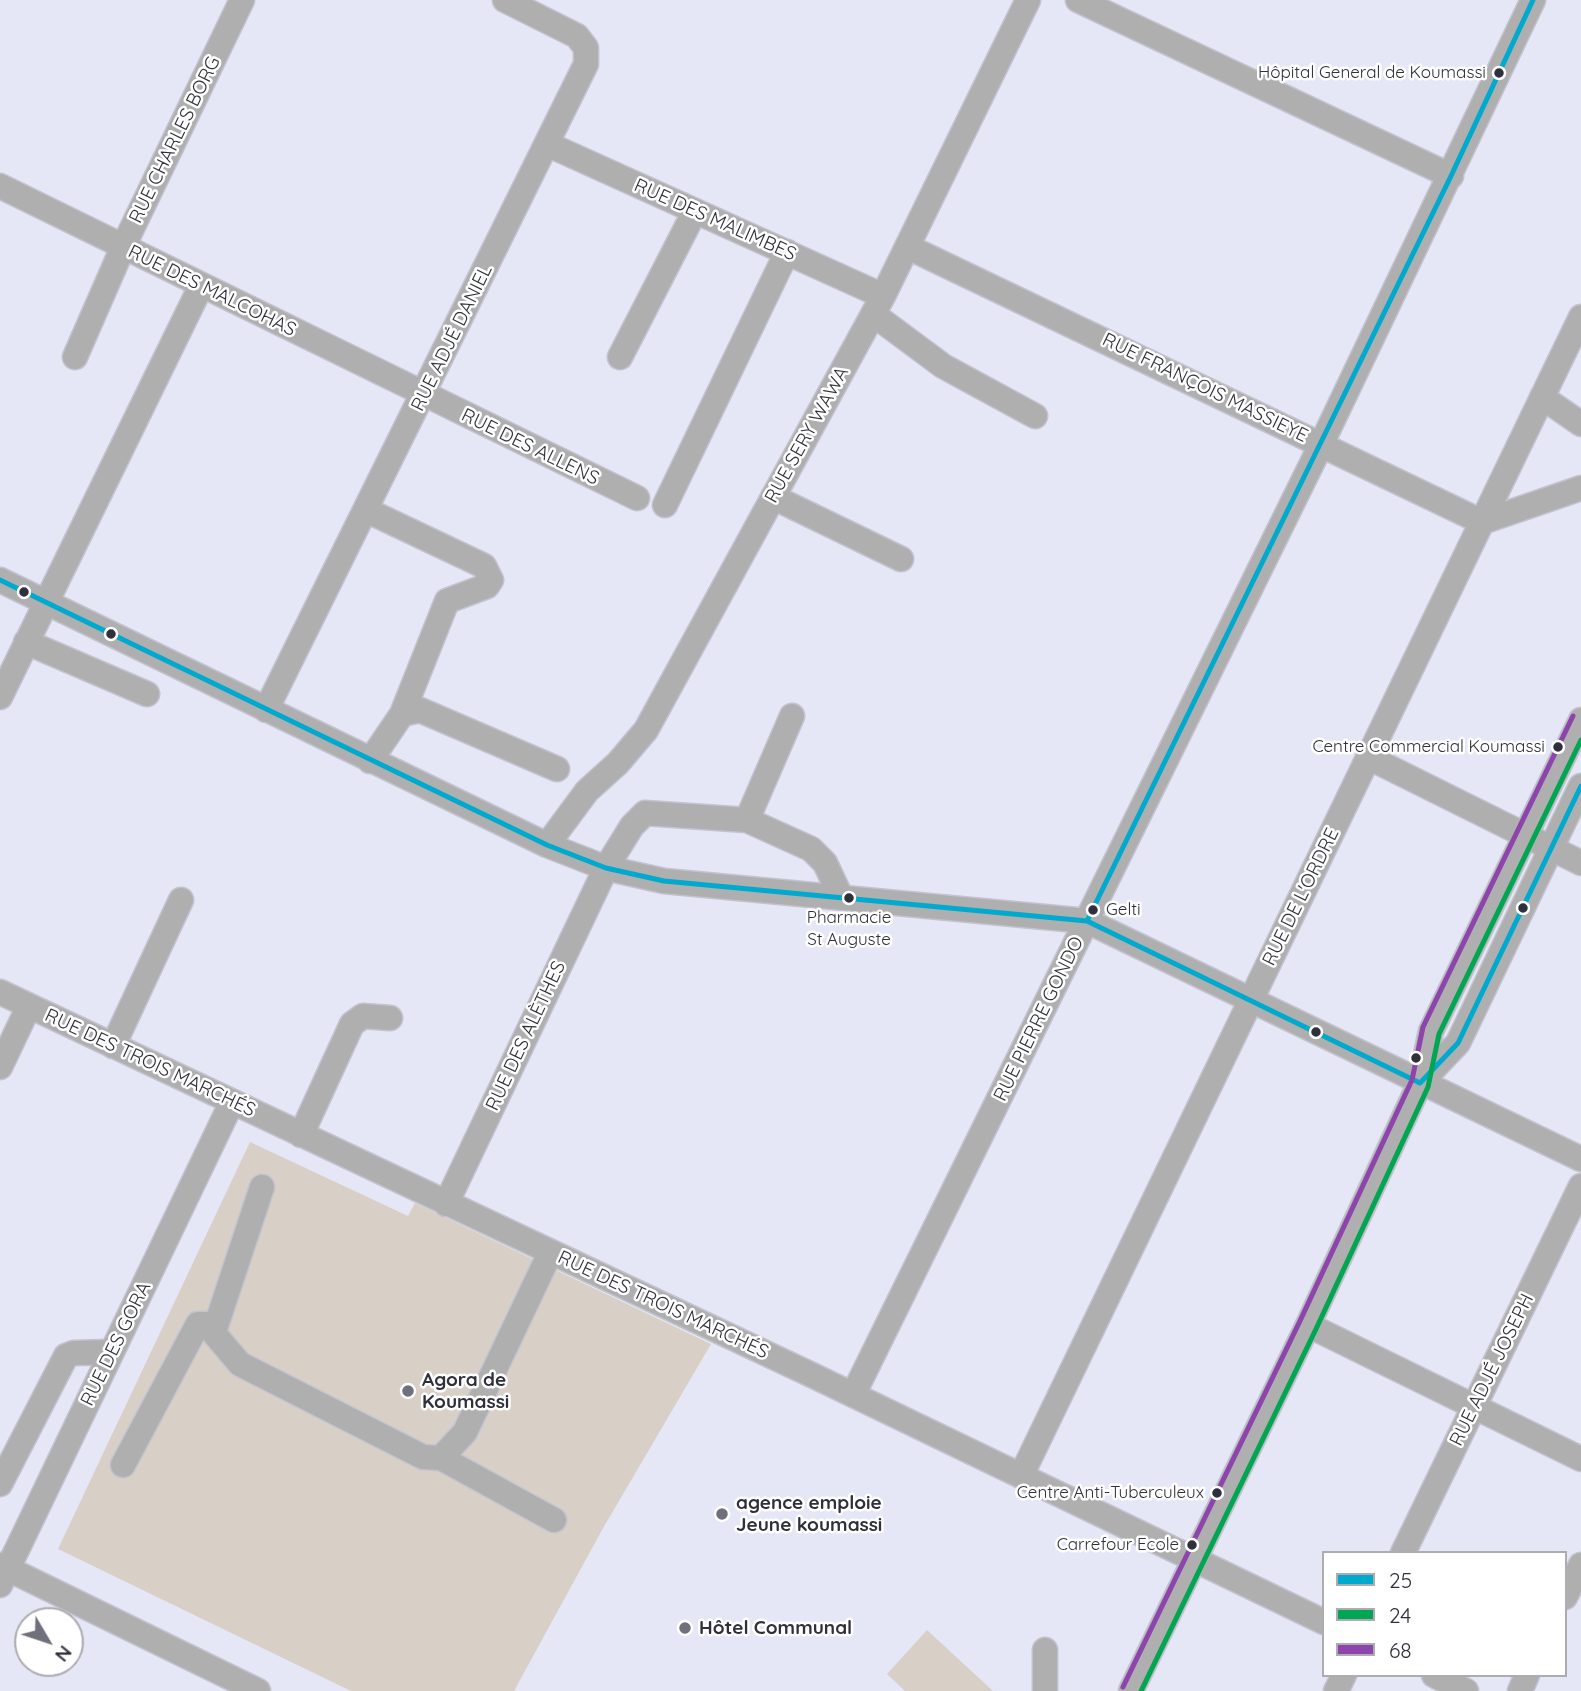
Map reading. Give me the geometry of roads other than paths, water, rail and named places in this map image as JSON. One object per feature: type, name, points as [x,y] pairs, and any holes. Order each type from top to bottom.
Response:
[{"type":"street","name":"RUE CHARLES BORG","points":[[75,358],[123,247],[242,0]]},
{"type":"street","name":"RUE ADJÉ DANIEL","points":[[266,710],[586,64],[586,48],[577,36],[505,0]]},
{"type":"street","points":[[1078,0],[1451,176]]},
{"type":"street","name":"RUE PIERRE GONDO","points":[[853,1395],[1321,444],[1533,0]]},
{"type":"street","name":"RUE SERY WAWA","points":[[547,845],[587,791],[618,763],[646,730],[878,305],[1025,1]]},
{"type":"street","name":"RUE DES MALIMBES","points":[[547,144],[787,253],[878,305],[943,366],[1035,416]]},
{"type":"street","name":"RUE DES MALCOHAS","points":[[0,186],[424,395]]},
{"type":"street","points":[[620,357],[695,211]]},
{"type":"street","name":"RUE FRANÇOIS MASSIEYE","points":[[908,247],[1482,522]]},
{"type":"street","points":[[665,505],[787,253]]},
{"type":"street","points":[[0,698],[201,286]]},
{"type":"street","name":"RUE DE L'ORDRE","points":[[1021,1476],[1581,317]]},
{"type":"street","name":"RUE DES ALLENS","points":[[424,395],[637,498]]},
{"type":"street","points":[[1542,397],[1581,424]]},
{"type":"street","points":[[1482,522],[1581,488]]},
{"type":"street","points":[[773,497],[901,559]]},
{"type":"street","points":[[366,510],[484,566],[491,580],[487,586],[447,601],[402,715],[370,761]]},
{"type":"street","points":[[0,580],[370,761],[547,845],[606,868],[664,881],[1087,921],[1581,1159]]},
{"type":"street","points":[[104,677],[123,640]]},
{"type":"street","points":[[26,642],[147,694]]},
{"type":"street","points":[[402,715],[420,710],[557,769]]},
{"type":"street","points":[[792,716],[747,820],[811,849],[825,863],[841,897]]},
{"type":"street","points":[[1130,1691],[1308,1325],[1420,1083],[1424,1053],[1431,1031],[1581,720]]},
{"type":"street","points":[[1368,757],[1581,863]]},
{"type":"street","points":[[1420,1083],[1458,1043],[1581,786]]},
{"type":"street","name":"RUE DES ALÈTHES","points":[[446,1204],[606,868],[632,826],[645,813],[747,820]]},
{"type":"street","points":[[113,1046],[181,900]]},
{"type":"street","name":"RUE DES TROIS MARCHÉS","points":[[0,992],[853,1395],[1322,1621]]},
{"type":"street","points":[[0,1067],[29,1006]]},
{"type":"street","points":[[301,1135],[352,1024],[363,1016],[390,1018]]},
{"type":"street","name":"RUE DES GORA","points":[[3,1573],[232,1102]]},
{"type":"street","name":"RUE ADJÉ JOSEPH","points":[[1404,1551],[1581,1186]]},
{"type":"street","points":[[214,1332],[262,1188]]},
{"type":"street","points":[[441,1458],[465,1432],[550,1253]]},
{"type":"street","points":[[123,1465],[198,1324],[206,1324],[240,1364],[423,1457],[441,1458],[554,1520]]},
{"type":"street","points":[[1308,1325],[1581,1459]]},
{"type":"street","points":[[0,1484],[66,1356],[74,1353],[111,1352]]},
{"type":"street","points":[[1567,1593],[1581,1565]]},
{"type":"street","points":[[3,1573],[258,1691]]},
{"type":"street","points":[[1045,1650],[1045,1691]]},
{"type":"street","points":[[1438,1677],[1466,1691]]},
{"type":"place","name":"Hôpital General de Koumassi","points":[[1499,73]]},
{"type":"place","name":"Centre Commercial Koumassi","points":[[1558,747]]},
{"type":"place","name":"Pharmacie St Auguste","points":[[849,898]]},
{"type":"place","name":"Gelti","points":[[1093,910]]},
{"type":"place","name":"Agora de Koumassi","points":[[408,1391]]},
{"type":"place","name":"Centre Anti-Tuberculeux","points":[[1217,1493]]},
{"type":"place","name":"agence emploie Jeune koumassi","points":[[722,1514]]},
{"type":"place","name":"Carrefour Ecole","points":[[1192,1545]]},
{"type":"place","name":"Hôtel Communal","points":[[685,1628]]}]
